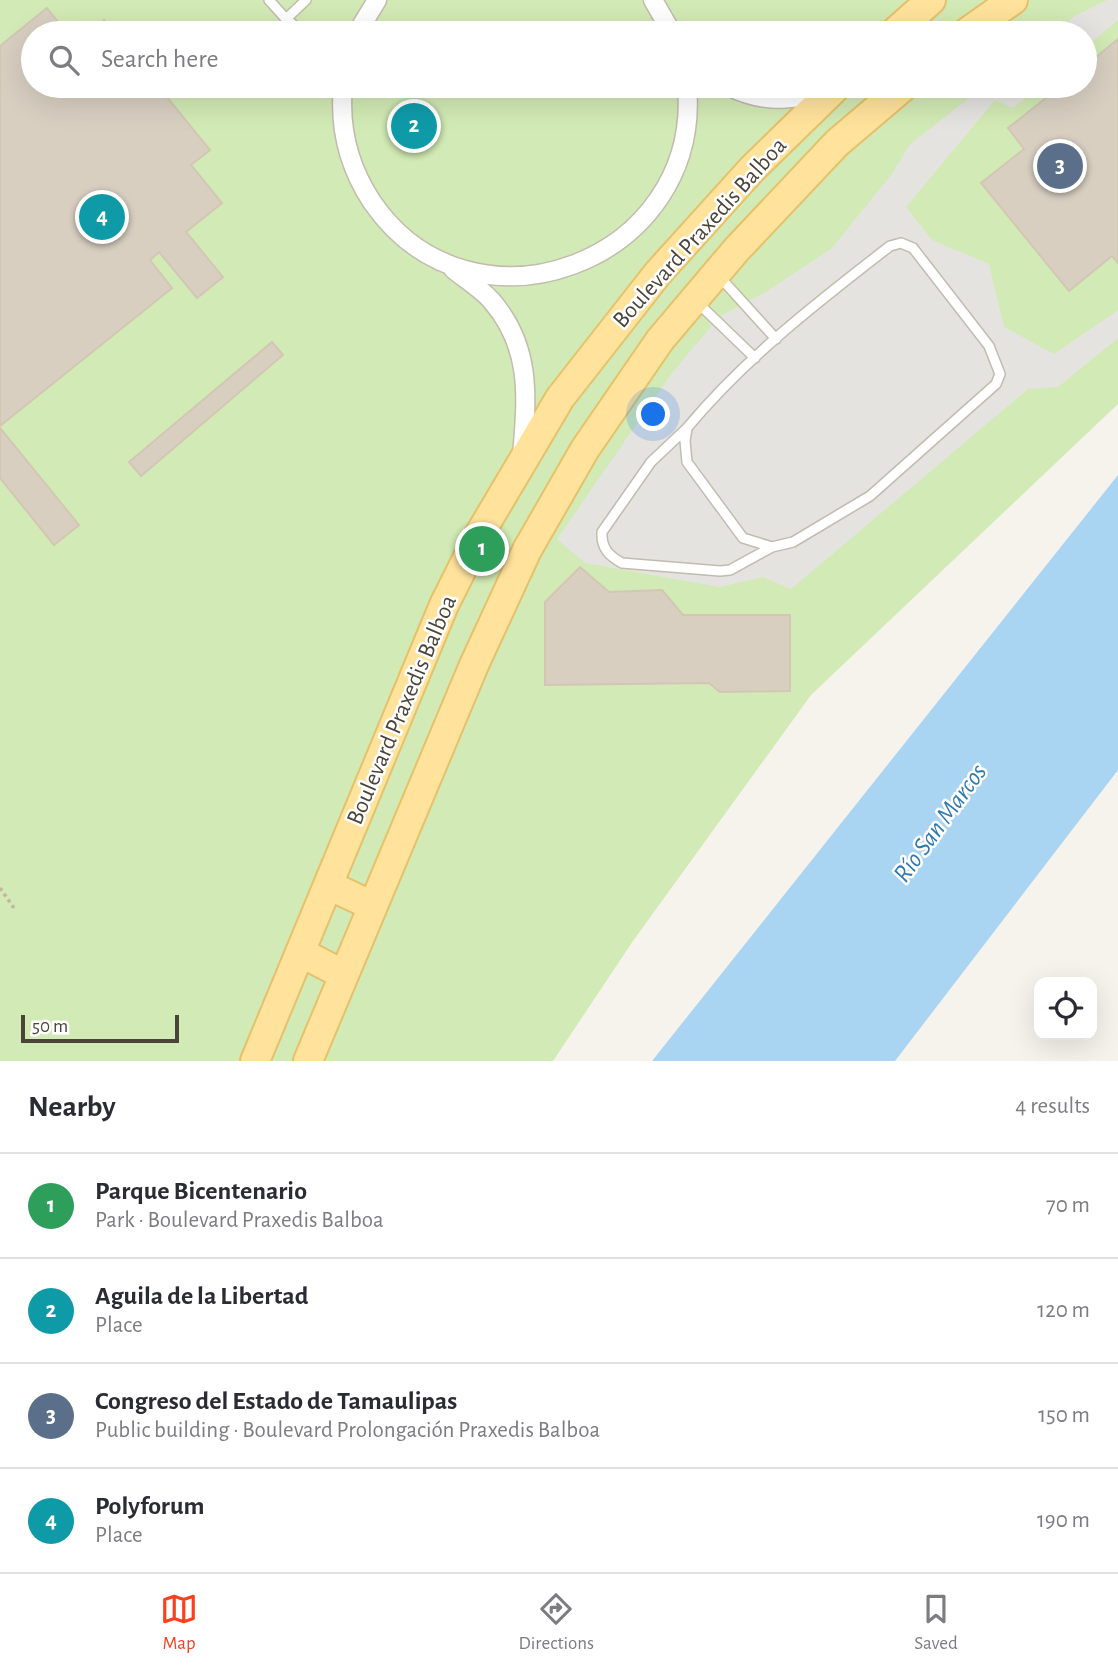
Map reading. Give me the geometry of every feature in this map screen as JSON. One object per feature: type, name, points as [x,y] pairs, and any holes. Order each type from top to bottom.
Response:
[{"type":"main road","points":[[907,21],[931,0]]},
{"type":"main road","points":[[976,17],[1013,0]]},
{"type":"main road","name":"Boulevard Praxedis Balboa","points":[[255,1061],[444,605],[479,535],[560,398],[658,273],[752,169],[825,98]]},
{"type":"main road","name":"Boulevard Praxedis Balboa","points":[[308,1061],[474,665],[527,550],[593,438],[660,340],[717,274],[836,143],[890,98]]},
{"type":"main road","points":[[328,885],[373,906]]},
{"type":"main road","points":[[300,952],[344,975]]},
{"type":"street","points":[[364,21],[377,0]]},
{"type":"street","points":[[653,0],[665,21]]},
{"type":"street","points":[[343,98],[342,116],[347,148],[367,194],[387,221],[400,233],[442,260],[489,298],[509,324],[524,367],[526,397],[521,464]]},
{"type":"street","points":[[442,260],[491,275],[541,274],[574,266],[618,242],[632,232],[654,206],[671,177],[683,146],[687,98]]},
{"type":"street","points":[[767,98],[794,98]]},
{"type":"lane","points":[[269,0],[289,21]]},
{"type":"lane","points":[[286,19],[306,0]]},
{"type":"lane","points":[[901,243],[913,247],[989,346],[1000,374],[996,384],[870,496],[793,542],[772,547],[730,570],[720,571],[622,563],[610,556],[602,542],[603,532],[651,462],[776,339],[890,246],[901,243]]},
{"type":"lane","points":[[717,274],[776,339]]},
{"type":"lane","points":[[695,300],[755,358]]},
{"type":"lane","points":[[687,428],[687,462],[743,538],[772,547]]},
{"type":"path","points":[[0,888],[16,911]]},
{"type":"green space","points":[[0,0],[1118,0],[1118,404],[811,695],[633,941],[553,1061],[0,1061]]},
{"type":"shaded area","points":[[1107,0],[1118,0],[1118,20],[1097,38],[1097,21],[1068,21]]},
{"type":"shaded area","points":[[969,98],[1025,98],[1013,108],[995,100],[906,207],[932,240],[989,264],[1004,327],[1054,354],[1118,310],[1118,338],[1058,387],[1028,389],[791,589],[763,577],[720,587],[585,563],[557,539],[672,373],[719,317],[767,291],[832,248],[891,175],[910,144]]},
{"type":"water","name":"Río San Marcos","points":[[1118,475],[1118,770],[895,1061],[652,1061]]},
{"type":"building","points":[[47,8],[57,21],[31,21]]},
{"type":"building","points":[[21,29],[21,98],[168,98],[210,150],[191,165],[222,203],[186,232],[223,277],[197,298],[159,252],[150,260],[172,288],[0,426],[0,46]]},
{"type":"building","points":[[1118,39],[1118,263],[1112,256],[1069,291],[981,183],[1024,149],[1008,128],[1046,98],[1097,98],[1097,56]]},
{"type":"building","points":[[272,342],[283,355],[141,476],[129,462]]},
{"type":"building","points":[[0,428],[79,525],[54,545],[0,478]]},
{"type":"building","points":[[580,567],[609,592],[662,590],[683,615],[790,615],[790,691],[720,692],[709,683],[545,685],[545,602]]},
{"type":"place","name":"Aguila de la Libertad","points":[[414,126]]},
{"type":"place","name":"Congreso del Estado de Tamaulipas","points":[[1060,166]]},
{"type":"place","name":"Polyforum","points":[[102,217]]},
{"type":"place","name":"Parque Bicentenario","points":[[482,549]]}]
